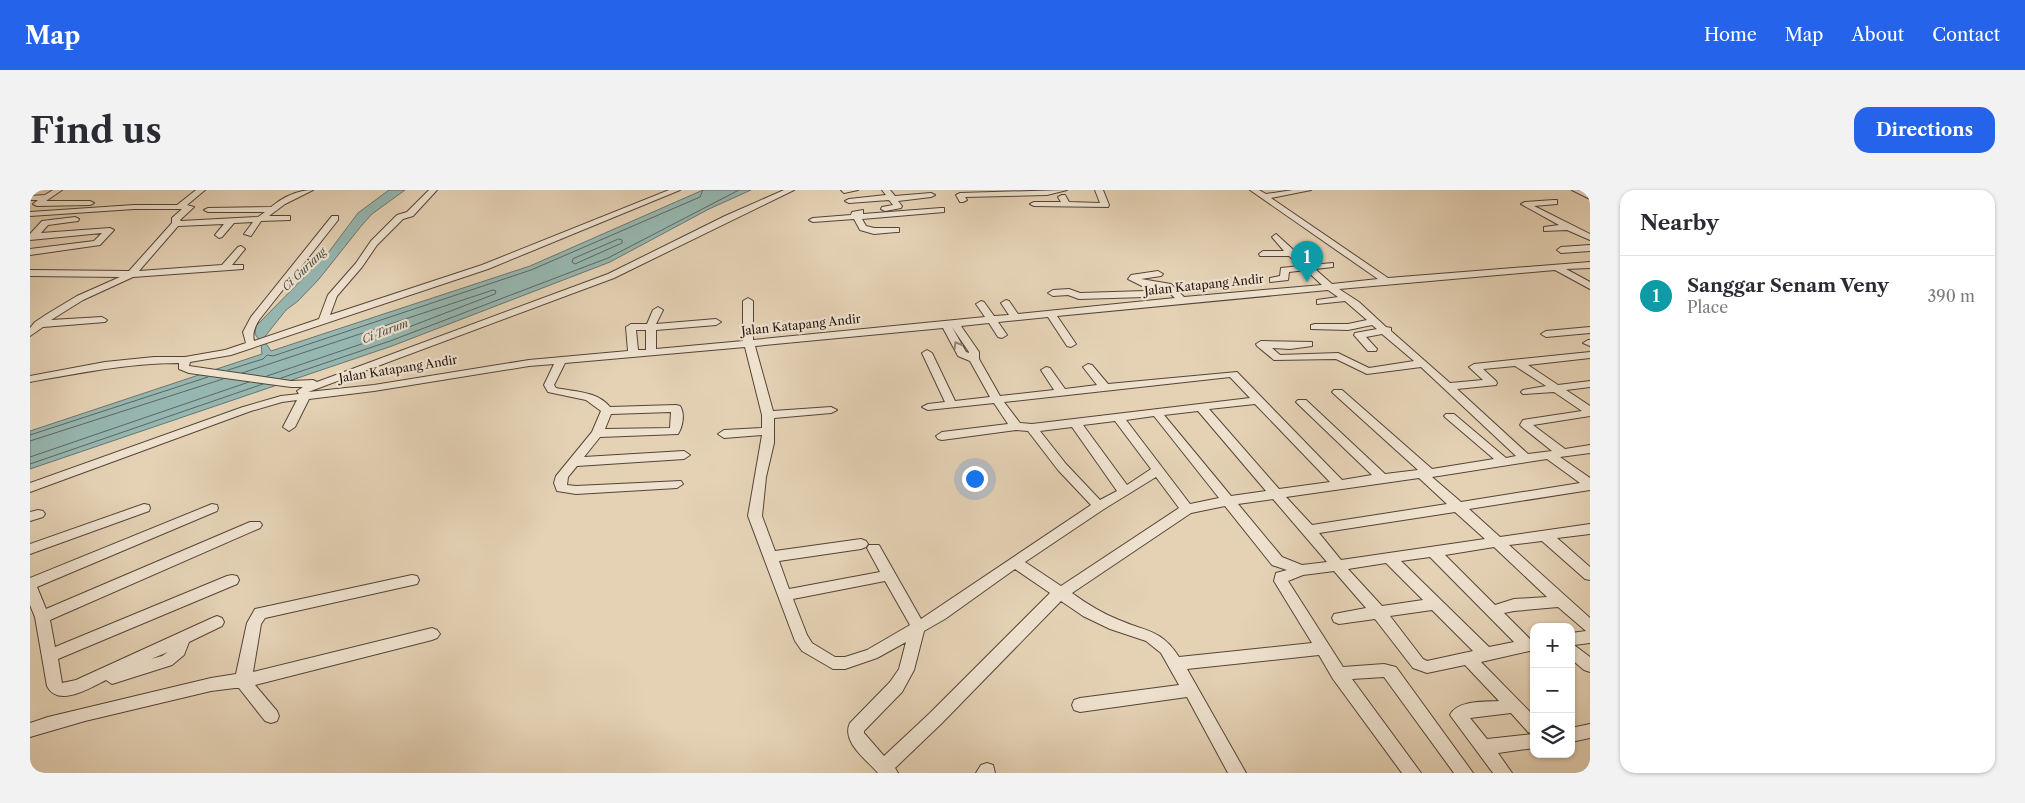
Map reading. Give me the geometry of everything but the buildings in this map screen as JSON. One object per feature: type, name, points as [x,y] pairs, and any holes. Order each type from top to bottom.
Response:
[{"type":"street","points":[[58,190],[37,204],[91,203],[86,214]]},
{"type":"street","points":[[180,206],[201,190]]},
{"type":"street","points":[[248,234],[260,219],[273,209],[309,190]]},
{"type":"street","points":[[323,321],[332,296],[359,265],[374,243],[397,220],[410,214],[433,190]]},
{"type":"street","points":[[30,379],[114,364],[154,360],[185,360],[227,352],[258,342],[297,333],[323,321],[485,268],[676,190]]},
{"type":"street","points":[[185,360],[183,367],[199,372],[288,392],[305,390],[324,383],[334,375],[377,376],[534,304],[618,273],[728,218],[790,190]]},
{"type":"street","points":[[844,191],[854,190]]},
{"type":"street","points":[[961,195],[1003,192],[1047,193],[1061,190],[1066,204]]},
{"type":"street","points":[[1039,202],[1105,205],[1099,190]]},
{"type":"street","points":[[1254,190],[1386,281]]},
{"type":"street","points":[[1264,197],[1307,190]]},
{"type":"street","points":[[1576,190],[1590,197]]},
{"type":"street","points":[[813,220],[941,210],[931,193],[890,195],[849,201]]},
{"type":"street","points":[[856,216],[857,212],[898,207],[890,195]]},
{"type":"street","points":[[30,198],[47,197]]},
{"type":"street","points":[[1554,202],[1525,204],[1590,237]]},
{"type":"street","points":[[225,210],[233,204]]},
{"type":"street","points":[[30,215],[86,214],[190,206],[174,220],[176,224]]},
{"type":"street","points":[[208,210],[273,209]]},
{"type":"street","points":[[45,223],[86,214]]},
{"type":"street","points":[[30,215],[51,215],[31,238]]},
{"type":"street","points":[[1528,217],[1546,215]]},
{"type":"street","points":[[856,216],[866,229],[896,230]]},
{"type":"street","points":[[30,333],[38,324],[80,298],[131,274],[142,256],[176,224],[287,218]]},
{"type":"street","points":[[258,342],[247,338],[247,332],[254,319],[334,218]]},
{"type":"street","points":[[220,235],[232,220]]},
{"type":"street","points":[[1546,228],[1568,227]]},
{"type":"street","points":[[30,252],[97,243],[110,230],[31,238]]},
{"type":"street","points":[[168,232],[188,231]]},
{"type":"street","points":[[1276,237],[1291,253],[1329,286],[1348,298],[1387,330],[1403,348],[1423,363],[1525,458]]},
{"type":"street","points":[[1562,250],[1590,248]]},
{"type":"street","points":[[225,268],[241,249]]},
{"type":"street","points":[[1263,254],[1291,253]]},
{"type":"street","points":[[48,272],[60,264]]},
{"type":"street","points":[[1272,280],[1285,278],[1284,270],[1330,265]]},
{"type":"street","name":"Jalan Katapang Andir","points":[[30,488],[247,409],[288,392],[377,376],[633,355],[1329,286],[1590,265]]},
{"type":"street","points":[[86,273],[96,266]]},
{"type":"street","points":[[30,272],[131,274],[240,267]]},
{"type":"street","points":[[1557,267],[1590,286]]},
{"type":"street","points":[[1158,274],[1134,277],[1132,279],[1139,282],[1168,286],[1182,300]]},
{"type":"street","points":[[1053,293],[1069,292],[1083,296],[1146,294]]},
{"type":"street","points":[[1083,296],[1095,310]]},
{"type":"street","points":[[1320,302],[1348,298]]},
{"type":"street","points":[[748,301],[749,344],[768,415],[768,443],[754,516],[786,594],[800,637],[807,647],[833,663],[845,663],[872,654],[940,615],[1014,562],[1099,506],[1157,471]]},
{"type":"street","points":[[1006,303],[1015,317]]},
{"type":"street","points":[[981,304],[1002,335]]},
{"type":"street","points":[[652,353],[651,328],[658,310]]},
{"type":"street","points":[[1052,314],[1071,344]]},
{"type":"street","points":[[633,355],[631,327],[634,315]]},
{"type":"street","points":[[38,324],[102,320]]},
{"type":"street","points":[[1315,327],[1348,328],[1375,321]]},
{"type":"street","points":[[631,327],[651,328],[716,322]]},
{"type":"street","points":[[951,324],[962,354],[974,360],[997,400],[1016,426]]},
{"type":"street","points":[[1372,349],[1360,335],[1387,330]]},
{"type":"street","points":[[1546,334],[1590,330]]},
{"type":"street","points":[[1308,344],[1290,346],[1261,344],[1278,358],[1338,356],[1367,371],[1423,363]]},
{"type":"street","points":[[927,353],[952,405]]},
{"type":"street","points":[[1447,386],[1491,383],[1473,367],[1590,355]]},
{"type":"street","points":[[558,362],[549,385],[552,390],[592,398],[602,403],[607,411]]},
{"type":"street","points":[[1518,363],[1590,412]]},
{"type":"street","points":[[1088,366],[1105,388]]},
{"type":"street","points":[[1046,370],[1062,393]]},
{"type":"street","points":[[928,407],[1233,374],[1340,485]]},
{"type":"street","points":[[288,392],[324,383]]},
{"type":"street","points":[[1528,392],[1590,384]]},
{"type":"street","points":[[289,427],[305,390]]},
{"type":"street","points":[[1338,392],[1460,508],[1590,627]]},
{"type":"street","points":[[942,436],[1016,426],[1032,428],[1258,400]]},
{"type":"street","points":[[1302,402],[1382,478]]},
{"type":"street","points":[[1200,406],[1309,530],[1378,612],[1412,657],[1422,666],[1427,667],[1469,659],[1530,645]]},
{"type":"street","points":[[597,433],[674,431],[676,428],[676,408],[607,411]]},
{"type":"street","points":[[768,415],[831,410]]},
{"type":"street","points":[[607,411],[597,433],[562,476],[561,488],[576,490],[677,484]]},
{"type":"street","points":[[1156,412],[1277,561],[1303,570]]},
{"type":"street","points":[[1590,412],[1527,422],[1526,425],[1590,485]]},
{"type":"street","points":[[1117,416],[1187,510]]},
{"type":"street","points":[[1450,416],[1503,461]]},
{"type":"street","points":[[1075,422],[1125,492]]},
{"type":"street","points":[[1032,428],[1062,467],[1099,506]]},
{"type":"street","points":[[724,434],[768,432]]},
{"type":"street","points":[[770,557],[868,546],[890,575],[918,627],[906,670],[896,687],[856,728],[856,736],[887,770],[936,718],[1060,594],[1187,510],[1228,501],[1590,449]]},
{"type":"street","points":[[573,462],[684,456]]},
{"type":"street","points":[[1309,530],[1460,508],[1590,485]]},
{"type":"street","points":[[30,549],[144,508]]},
{"type":"street","points":[[212,508],[30,589],[42,617],[54,686],[59,690],[167,661],[179,651],[182,637],[217,622]]},
{"type":"street","points":[[42,617],[255,525]]},
{"type":"street","points":[[1412,773],[1339,674],[1281,581],[1281,577],[1303,570],[1590,529]]},
{"type":"street","points":[[1544,535],[1590,575]]},
{"type":"street","points":[[1433,551],[1492,611],[1530,645]]},
{"type":"street","points":[[1388,557],[1488,655]]},
{"type":"street","points":[[1014,562],[1088,612],[1114,625],[1151,637],[1166,649],[1238,773]]},
{"type":"street","points":[[786,594],[890,575]]},
{"type":"street","points":[[50,656],[232,580]]},
{"type":"street","points":[[271,716],[243,681],[254,623],[260,613],[412,580]]},
{"type":"street","points":[[1492,611],[1514,605],[1562,601]]},
{"type":"street","points":[[1339,618],[1436,604]]},
{"type":"street","points":[[30,730],[58,721],[200,687],[234,680],[243,681],[432,634]]},
{"type":"street","points":[[1575,639],[1590,637]]},
{"type":"street","points":[[1176,664],[1324,648]]},
{"type":"street","points":[[1575,653],[1590,666]]},
{"type":"street","points":[[1469,659],[1530,723]]},
{"type":"street","points":[[1339,674],[1384,670],[1390,672],[1464,773]]},
{"type":"street","points":[[1080,704],[1191,690]]},
{"type":"street","points":[[1503,773],[1485,747],[1458,715],[1465,711],[1515,706]]},
{"type":"street","points":[[1485,747],[1530,741]]},
{"type":"water","name":"Ci Tarum","points":[[389,190],[405,190],[372,214],[319,279],[298,301],[286,310],[263,339],[271,351],[530,266],[703,190],[751,190],[709,209],[610,262],[392,346],[30,469],[30,431],[262,354],[261,343],[255,334],[256,326],[328,253],[358,213]]},
{"type":"place","name":"Sanggar Senam Veny","points":[[1307,282]]},
{"type":"water label","name":"Ci Guriang","points":[[304,269]]}]
